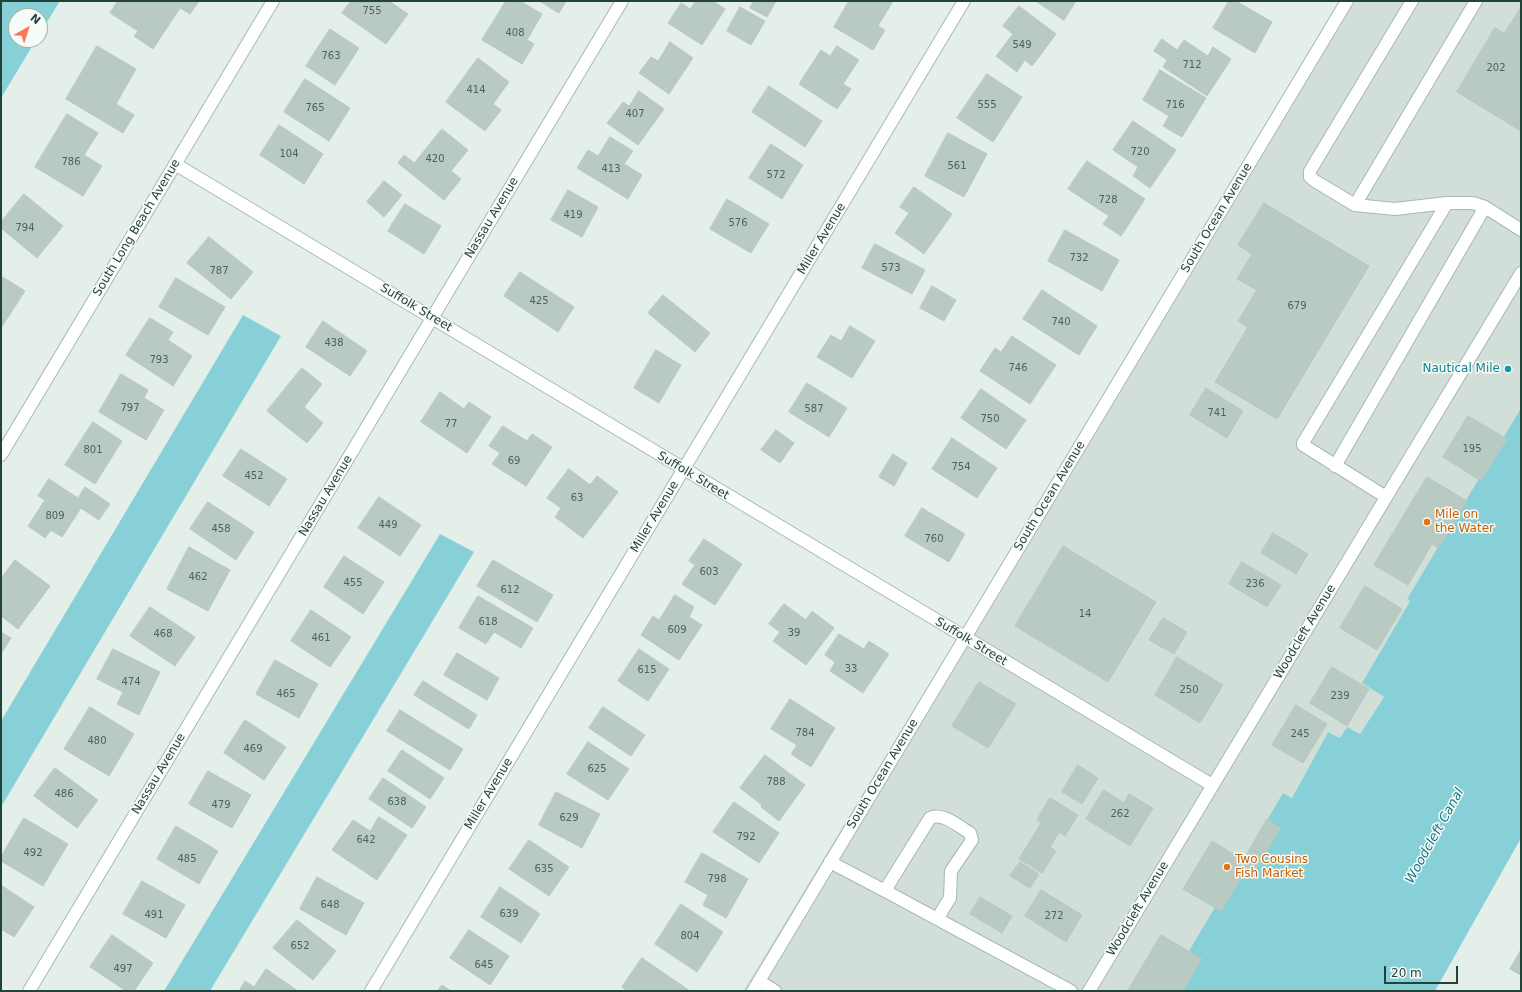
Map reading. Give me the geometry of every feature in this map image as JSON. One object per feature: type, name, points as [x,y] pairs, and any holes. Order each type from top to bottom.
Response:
[{"type":"street","name":"South Long Beach Avenue","points":[[1,455],[273,1]]},
{"type":"street","name":"Nassau Avenue","points":[[29,991],[622,1]]},
{"type":"street","name":"Miller Avenue","points":[[371,991],[964,1]]},
{"type":"street","name":"South Ocean Avenue","points":[[756,986],[1347,1]]},
{"type":"street","points":[[1412,1],[1310,171],[1310,177],[1355,205],[1395,209],[1447,203],[1473,203],[1485,208],[1521,230]]},
{"type":"street","points":[[1355,205],[1476,1]]},
{"type":"street","name":"Suffolk Street","points":[[175,164],[683,470],[1212,785]]},
{"type":"street","points":[[1386,497],[1335,466],[1303,445],[1303,443],[1447,203]]},
{"type":"street","points":[[1335,466],[1485,208]]},
{"type":"street","name":"Woodcleft Avenue","points":[[1089,991],[1521,272]]},
{"type":"street","points":[[889,893],[887,887],[930,818],[935,816],[943,817],[970,833],[972,840],[951,871],[950,898],[937,919]]},
{"type":"street","points":[[830,862],[1071,991]]},
{"type":"street","points":[[756,986],[775,991]]},
{"type":"shaded area","name":"Nautical Mile","points":[[1344,1],[1521,1],[1521,408],[1407,599],[1410,601],[1362,683],[1384,697],[1360,734],[1340,738],[1328,732],[1292,798],[1283,793],[1165,991],[743,991]]},
{"type":"water","points":[[1,1],[60,1],[48,20],[48,8],[8,8],[8,48],[31,48],[1,98]]},
{"type":"water","points":[[243,315],[281,336],[1,807],[1,721]]},
{"type":"water","name":"Woodcleft Canal","points":[[1521,408],[1521,838],[1435,991],[1165,991],[1283,793],[1292,798],[1328,732],[1340,738],[1347,727],[1360,734],[1384,697],[1362,683],[1410,601],[1407,599]]},
{"type":"water","points":[[440,534],[474,552],[210,991],[164,991]]},
{"type":"building","points":[[118,1],[199,1],[190,14],[180,8],[153,49],[134,36],[138,31],[110,13]]},
{"type":"building","points":[[351,1],[389,1],[408,14],[386,44],[342,13]]},
{"type":"building","points":[[506,1],[520,1],[542,14],[527,40],[534,44],[522,64],[482,40]]},
{"type":"building","points":[[540,1],[566,1],[559,13]]},
{"type":"building","points":[[696,1],[713,1],[725,9],[702,45],[668,23],[681,3],[690,9]]},
{"type":"building","points":[[754,1],[776,1],[767,17],[750,8]]},
{"type":"building","points":[[849,1],[893,1],[878,26],[885,30],[873,50],[834,27]]},
{"type":"building","points":[[1036,1],[1076,1],[1064,20]]},
{"type":"building","points":[[1229,1],[1236,1],[1272,22],[1255,53],[1213,28]]},
{"type":"building","points":[[1019,6],[1056,34],[1032,66],[1025,60],[1017,72],[996,56],[1013,34],[1003,26]]},
{"type":"building","points":[[740,7],[765,21],[751,45],[727,31]]},
{"type":"building","points":[[1521,7],[1521,43],[1505,33]]},
{"type":"building","points":[[1495,28],[1521,43],[1521,131],[1457,92]]},
{"type":"building","points":[[330,29],[359,48],[335,85],[306,66]]},
{"type":"building","points":[[1162,39],[1177,50],[1184,40],[1208,56],[1213,47],[1231,59],[1207,96],[1163,67],[1167,60],[1154,51]]},
{"type":"building","points":[[670,42],[693,58],[669,94],[639,73],[651,57],[658,61]]},
{"type":"building","points":[[97,46],[136,69],[116,104],[134,115],[123,133],[66,99]]},
{"type":"building","points":[[837,46],[859,60],[843,84],[851,89],[837,109],[799,84],[821,50],[830,56]]},
{"type":"building","points":[[478,58],[509,82],[493,104],[501,110],[485,131],[446,102]]},
{"type":"building","points":[[1160,70],[1206,98],[1182,137],[1163,126],[1169,116],[1143,100]]},
{"type":"building","points":[[987,74],[1022,97],[993,142],[957,118]]},
{"type":"building","points":[[305,79],[350,108],[329,141],[284,112]]},
{"type":"building","points":[[769,86],[822,121],[805,147],[752,112]]},
{"type":"building","points":[[639,91],[664,109],[638,145],[607,123],[623,102],[629,106]]},
{"type":"building","points":[[67,114],[98,133],[84,155],[102,166],[83,196],[35,167]]},
{"type":"building","points":[[1133,121],[1176,150],[1150,188],[1133,176],[1138,167],[1113,150]]},
{"type":"building","points":[[279,125],[323,154],[304,184],[260,155]]},
{"type":"building","points":[[442,129],[468,150],[451,171],[461,179],[444,200],[398,163],[404,155],[414,163]]},
{"type":"building","points":[[948,133],[987,154],[964,197],[925,176]]},
{"type":"building","points":[[610,137],[633,151],[624,164],[642,175],[628,199],[577,168],[588,150],[598,156]]},
{"type":"building","points":[[771,144],[803,165],[782,199],[749,178]]},
{"type":"building","points":[[1087,161],[1145,199],[1121,236],[1103,224],[1109,216],[1068,189]]},
{"type":"building","points":[[384,181],[402,195],[384,217],[367,202]]},
{"type":"building","points":[[914,187],[952,214],[924,254],[895,233],[909,213],[900,207]]},
{"type":"building","points":[[568,190],[598,207],[582,237],[551,220]]},
{"type":"building","points":[[24,194],[63,226],[37,258],[1,228],[1,222]]},
{"type":"building","points":[[727,199],[769,224],[751,253],[710,229]]},
{"type":"building","points":[[1264,203],[1369,266],[1277,419],[1215,382],[1248,327],[1238,321],[1257,290],[1237,279],[1252,254],[1238,245]]},
{"type":"building","points":[[405,204],[441,226],[424,254],[388,231]]},
{"type":"building","points":[[1065,230],[1119,260],[1102,291],[1048,261]]},
{"type":"building","points":[[209,237],[253,272],[231,299],[187,263]]},
{"type":"building","points":[[875,244],[925,270],[912,294],[862,268]]},
{"type":"building","points":[[520,272],[574,307],[558,332],[504,296]]},
{"type":"building","points":[[1,276],[25,291],[1,328]]},
{"type":"building","points":[[176,278],[225,307],[208,335],[159,307]]},
{"type":"building","points":[[932,286],[956,300],[944,321],[920,308]]},
{"type":"building","points":[[1042,290],[1097,326],[1079,355],[1023,319]]},
{"type":"building","points":[[663,295],[710,333],[695,352],[648,313]]},
{"type":"building","points":[[150,318],[173,332],[168,340],[192,356],[173,386],[126,355]]},
{"type":"building","points":[[323,321],[367,351],[350,376],[306,347]]},
{"type":"building","points":[[850,326],[875,341],[852,378],[817,357],[831,335],[841,341]]},
{"type":"building","points":[[1012,336],[1056,365],[1030,404],[980,371],[995,348],[1001,352]]},
{"type":"building","points":[[656,350],[681,365],[659,403],[634,388]]},
{"type":"building","points":[[302,368],[322,384],[304,407],[323,423],[307,443],[267,411]]},
{"type":"building","points":[[121,374],[148,390],[144,398],[164,410],[146,440],[99,412]]},
{"type":"building","points":[[807,383],[847,408],[829,437],[789,412]]},
{"type":"building","points":[[1206,388],[1243,411],[1227,438],[1190,415]]},
{"type":"building","points":[[981,389],[1026,420],[1006,449],[961,418]]},
{"type":"building","points":[[440,392],[464,409],[469,402],[491,417],[467,453],[421,422]]},
{"type":"building","points":[[1468,416],[1507,439],[1481,481],[1443,457]]},
{"type":"building","points":[[93,422],[122,441],[95,484],[65,465]]},
{"type":"building","points":[[503,426],[527,441],[532,434],[552,447],[526,486],[492,464],[500,453],[489,446]]},
{"type":"building","points":[[776,430],[794,443],[780,463],[761,450]]},
{"type":"building","points":[[952,438],[997,468],[977,498],[932,469]]},
{"type":"building","points":[[241,449],[287,479],[269,506],[223,476]]},
{"type":"building","points":[[893,454],[907,463],[894,486],[879,477]]},
{"type":"building","points":[[569,469],[590,485],[597,476],[618,492],[583,538],[555,517],[561,508],[547,498]]},
{"type":"building","name":"Mile on the Water","points":[[1427,477],[1467,501],[1439,548],[1432,544],[1408,585],[1374,565]]},
{"type":"building","points":[[49,479],[78,498],[85,487],[110,504],[99,520],[81,508],[62,537],[51,530],[45,538],[28,526],[45,500],[38,496]]},
{"type":"building","points":[[379,497],[421,525],[400,556],[358,528]]},
{"type":"building","points":[[208,502],[254,532],[236,560],[190,529]]},
{"type":"building","points":[[922,508],[965,534],[949,562],[905,536]]},
{"type":"building","points":[[1273,533],[1308,554],[1296,574],[1261,553]]},
{"type":"building","points":[[704,539],[742,564],[715,605],[682,584],[695,565],[689,561]]},
{"type":"building","points":[[1063,546],[1156,602],[1108,682],[1015,626]]},
{"type":"building","points":[[189,547],[230,570],[208,611],[167,589]]},
{"type":"building","points":[[344,556],[384,582],[363,614],[324,587]]},
{"type":"building","points":[[15,560],[50,586],[18,629],[1,616],[1,579]]},
{"type":"building","points":[[493,560],[553,595],[537,622],[477,586]]},
{"type":"building","points":[[1242,562],[1281,585],[1267,607],[1229,584]]},
{"type":"building","points":[[1365,586],[1402,609],[1377,650],[1340,628]]},
{"type":"building","points":[[675,595],[694,607],[689,617],[702,625],[679,660],[641,635],[653,616],[659,620]]},
{"type":"building","points":[[478,596],[533,628],[521,648],[494,632],[486,644],[459,628]]},
{"type":"building","points":[[784,604],[806,620],[812,611],[834,628],[806,665],[773,641],[780,632],[769,624]]},
{"type":"building","points":[[150,607],[195,637],[175,666],[130,636]]},
{"type":"building","points":[[311,610],[351,637],[330,667],[291,641]]},
{"type":"building","points":[[1163,618],[1187,632],[1174,654],[1149,640]]},
{"type":"building","points":[[1,632],[11,638],[1,654]]},
{"type":"building","points":[[839,634],[864,649],[869,641],[889,654],[863,693],[830,671],[835,662],[825,655]]},
{"type":"building","points":[[113,649],[160,672],[139,715],[117,704],[123,692],[97,679]]},
{"type":"building","points":[[639,649],[669,669],[648,701],[618,681]]},
{"type":"building","points":[[457,653],[499,678],[487,700],[444,675]]},
{"type":"building","points":[[1177,657],[1223,685],[1200,723],[1155,695]]},
{"type":"building","points":[[275,660],[318,684],[299,718],[256,694]]},
{"type":"building","points":[[1332,667],[1369,689],[1347,726],[1310,703]]},
{"type":"building","points":[[423,681],[477,715],[469,729],[414,695]]},
{"type":"building","points":[[979,682],[1016,704],[988,748],[952,726]]},
{"type":"building","points":[[790,699],[835,728],[811,767],[791,754],[797,745],[771,729]]},
{"type":"building","points":[[1296,705],[1327,724],[1303,763],[1272,745]]},
{"type":"building","points":[[90,707],[134,734],[109,776],[64,749]]},
{"type":"building","points":[[603,707],[645,735],[631,756],[589,728]]},
{"type":"building","points":[[400,710],[463,749],[450,770],[387,731]]},
{"type":"building","points":[[245,720],[286,747],[264,780],[224,753]]},
{"type":"building","points":[[588,742],[629,769],[608,800],[567,774]]},
{"type":"building","points":[[402,750],[444,778],[430,799],[388,771]]},
{"type":"building","points":[[765,755],[805,785],[779,821],[761,807],[762,805],[740,788]]},
{"type":"building","points":[[1078,765],[1098,778],[1082,804],[1062,792]]},
{"type":"building","points":[[55,768],[98,800],[77,828],[34,796]]},
{"type":"building","points":[[208,771],[251,795],[232,828],[189,804]]},
{"type":"building","points":[[383,778],[426,807],[412,828],[369,799]]},
{"type":"building","points":[[1104,790],[1124,803],[1129,794],[1153,808],[1130,846],[1086,819]]},
{"type":"building","points":[[556,792],[600,814],[582,848],[539,825]]},
{"type":"building","points":[[1050,798],[1078,815],[1065,836],[1059,832],[1050,847],[1056,851],[1042,873],[1019,859],[1041,823],[1037,820]]},
{"type":"building","points":[[734,802],[779,833],[759,863],[713,832]]},
{"type":"building","points":[[379,817],[407,835],[377,880],[332,850],[353,820],[370,831]]},
{"type":"building","points":[[24,818],[68,844],[43,886],[1,861],[1,857]]},
{"type":"building","name":"Two Cousins Fish Market","points":[[1267,819],[1281,828],[1250,879],[1243,875],[1221,911],[1183,889],[1212,841],[1243,860]]},
{"type":"building","points":[[176,826],[218,851],[199,884],[157,859]]},
{"type":"building","points":[[529,840],[569,867],[549,896],[509,869]]},
{"type":"building","points":[[702,853],[748,879],[726,918],[703,905],[708,895],[685,882]]},
{"type":"building","points":[[1020,862],[1039,874],[1030,888],[1010,876]]},
{"type":"building","points":[[317,877],[364,903],[346,935],[300,909]]},
{"type":"building","points":[[142,881],[185,905],[166,938],[123,914]]},
{"type":"building","points":[[1,885],[34,907],[14,937],[1,929]]},
{"type":"building","points":[[500,887],[540,914],[521,943],[481,917]]},
{"type":"building","points":[[1041,890],[1082,915],[1066,942],[1025,916]]},
{"type":"building","points":[[980,897],[1012,916],[1002,933],[970,914]]},
{"type":"building","points":[[681,904],[723,932],[697,972],[655,944]]},
{"type":"building","points":[[297,920],[336,951],[313,980],[273,948]]},
{"type":"building","points":[[469,930],[509,956],[490,985],[450,958]]},
{"type":"building","points":[[112,935],[153,963],[134,991],[126,991],[90,967]]},
{"type":"building","points":[[1161,935],[1202,959],[1183,991],[1128,991]]},
{"type":"building","points":[[1521,950],[1521,975],[1510,969]]},
{"type":"building","points":[[642,958],[690,991],[627,991],[622,987]]},
{"type":"building","points":[[266,969],[298,991],[239,991],[245,981],[254,987]]},
{"type":"building","points":[[442,985],[451,991],[438,991]]},
{"type":"place","name":"Nautical Mile","points":[[1508,369]]},
{"type":"place","name":"Mile on the Water","points":[[1427,522]]},
{"type":"place","name":"Two Cousins Fish Market","points":[[1227,867]]}]
